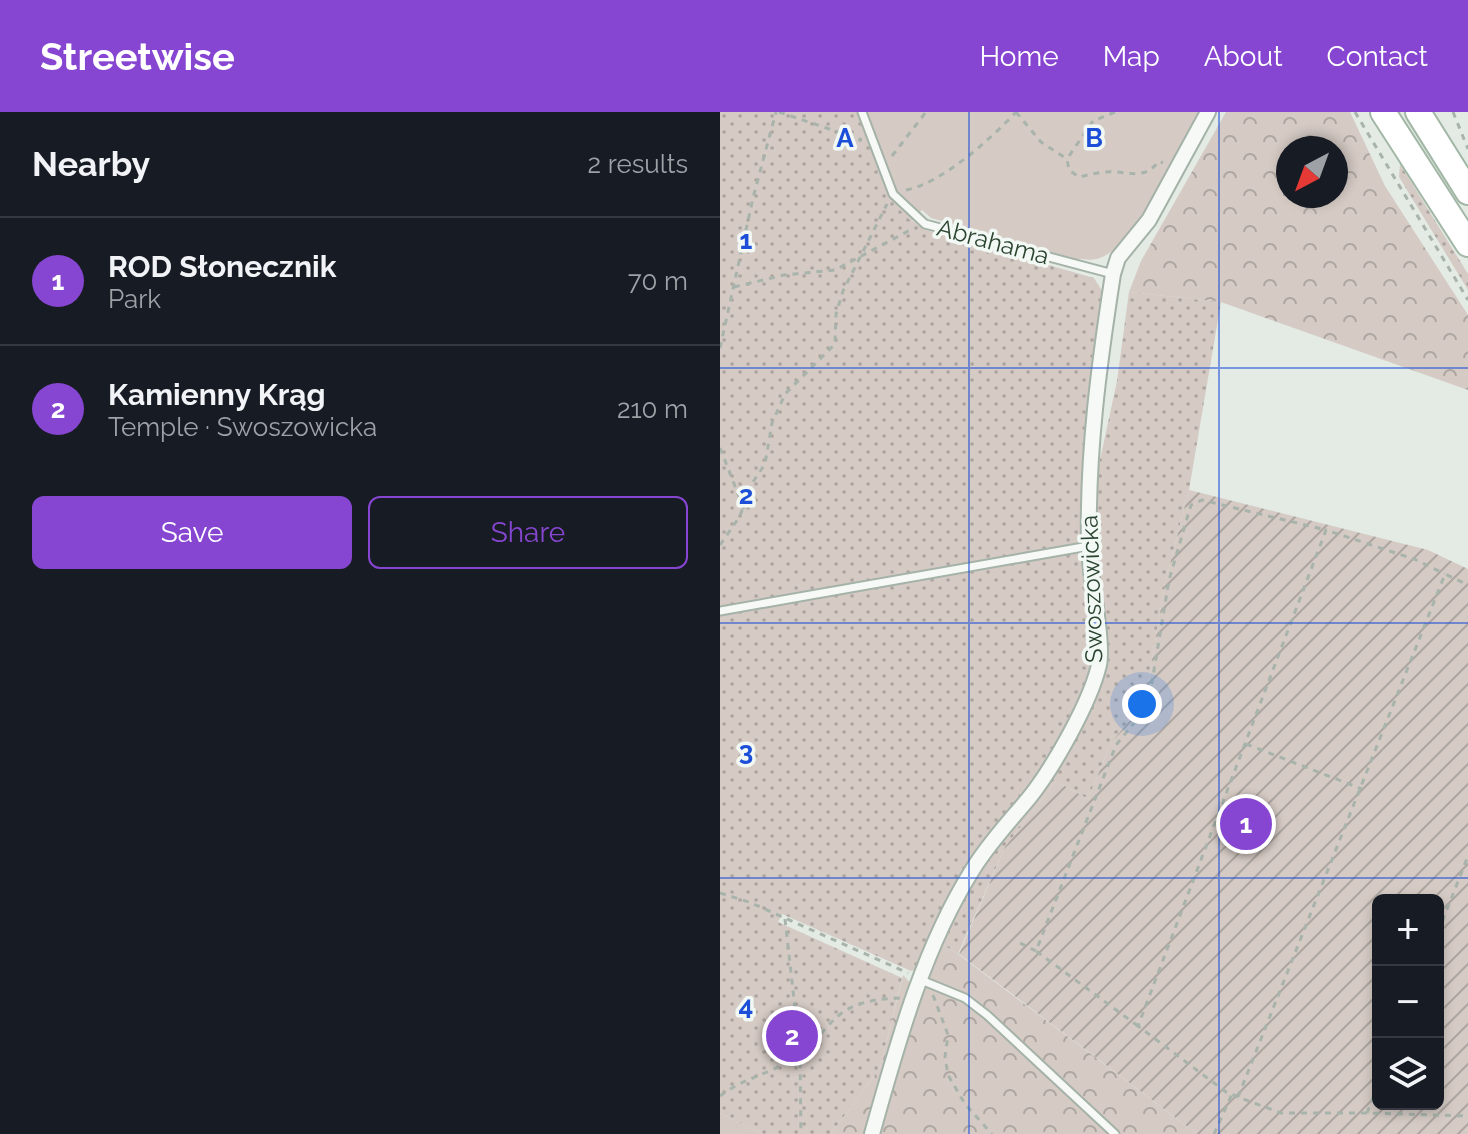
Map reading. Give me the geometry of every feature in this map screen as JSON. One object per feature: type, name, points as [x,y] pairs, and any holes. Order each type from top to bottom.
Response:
[{"type":"main road","points":[[1383,112],[1468,253]]},
{"type":"main road","points":[[1418,112],[1468,192]]},
{"type":"main road","points":[[1447,216],[1468,244]]},
{"type":"street","name":"Swoszowicka","points":[[872,1134],[921,980],[950,909],[998,831],[1030,797],[1070,734],[1099,663],[1089,546],[1096,380],[1113,274],[1118,258],[1149,220],[1208,112]]},
{"type":"lane","name":"Abrahama","points":[[862,112],[892,192],[925,224],[1113,274]]},
{"type":"lane","points":[[720,611],[1089,546]]},
{"type":"lane","points":[[921,980],[965,998],[987,1015],[1115,1134]]},
{"type":"path","points":[[720,348],[777,112],[873,143]]},
{"type":"path","points":[[883,168],[926,112]]},
{"type":"path","points":[[720,545],[744,509],[751,485],[765,464],[772,423],[785,394],[835,344],[836,314],[892,192],[912,189],[944,173],[1000,129],[1016,112],[1041,142],[1067,159]]},
{"type":"path","points":[[1115,112],[1093,121],[1067,159],[1069,170],[1079,177],[1107,171],[1140,175],[1151,172],[1159,161],[1178,168]]},
{"type":"path","points":[[1355,112],[1384,155],[1394,178],[1468,300]]},
{"type":"path","points":[[1453,112],[1468,149]]},
{"type":"path","points":[[733,288],[784,275],[835,270],[925,224]]},
{"type":"path","points":[[720,448],[744,509]]},
{"type":"path","points":[[1036,951],[1116,745],[1148,706],[1169,580],[1191,505],[1202,500],[1326,530],[1414,559],[1468,585]]},
{"type":"path","points":[[1138,1026],[1326,530]]},
{"type":"path","points":[[1238,1097],[1445,574]]},
{"type":"path","points":[[1246,744],[1362,789]]},
{"type":"path","points":[[1444,917],[1468,856]]},
{"type":"path","points":[[720,893],[921,980],[931,988],[948,1035],[945,1057],[948,1075],[965,1104],[992,1134]]},
{"type":"path","points":[[785,919],[800,1053],[801,1134]]},
{"type":"path","points":[[1020,943],[1036,951],[1238,1097],[1281,1113],[1468,1116]]},
{"type":"path","points":[[720,1096],[800,1053],[842,1010],[861,1002],[916,998]]},
{"type":"path","points":[[1214,1134],[1232,1094]]},
{"type":"path","points":[[1367,1113],[1372,1100]]},
{"type":"green space","points":[[720,112],[859,112],[882,178],[890,194],[911,220],[926,230],[1094,278],[1104,294],[1091,394],[1092,668],[1078,707],[920,969],[911,971],[782,914],[778,922],[902,978],[880,1068],[831,1134],[763,1134],[720,1113]]},
{"type":"green space","points":[[859,112],[1202,112],[1158,194],[1131,234],[1116,248],[1091,260],[1076,259],[931,218],[922,210],[911,221],[885,185]]},
{"type":"green space","points":[[1226,112],[1350,112],[1385,186],[1468,315],[1468,390],[1221,302],[1129,292],[1141,261]]},
{"type":"green space","points":[[1400,164],[1468,274],[1468,290],[1399,177]]},
{"type":"green space","points":[[1129,292],[1221,302],[1189,490],[1165,583],[1145,701],[1111,743],[1088,799],[1056,781],[1005,847],[958,954],[940,943],[976,872],[1033,797],[1103,664],[1097,555],[1098,469],[1117,381]]},
{"type":"green space","points":[[1189,490],[1428,550],[1468,569],[1468,1134],[1197,1134],[959,954],[1005,847],[1056,781],[1088,799],[1111,743],[1145,701],[1165,583]]},
{"type":"green space","points":[[940,943],[958,954],[1197,1134],[876,1134]]},
{"type":"green space","points":[[903,975],[915,988],[868,1134],[831,1134],[880,1068]]},
{"type":"green space","points":[[720,1113],[763,1134],[720,1134]]},
{"type":"place","name":"ROD Słonecznik","points":[[1246,824]]},
{"type":"place","name":"Kamienny Krąg","points":[[792,1036]]}]
